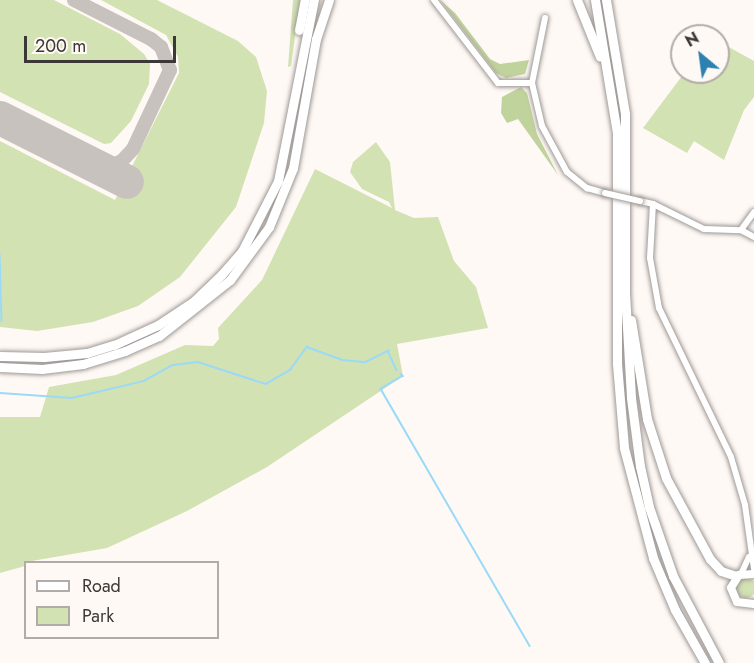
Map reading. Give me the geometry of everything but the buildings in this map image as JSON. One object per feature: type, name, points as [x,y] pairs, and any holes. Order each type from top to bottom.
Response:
[{"type":"highway","points":[[297,83],[305,0]]},
{"type":"highway","points":[[0,356],[44,357],[87,353],[114,345],[158,325],[201,294],[242,251],[268,204],[287,147],[314,0]]},
{"type":"highway","points":[[0,368],[72,365],[125,351],[159,336],[231,280],[269,227],[293,168],[316,39],[329,0]]},
{"type":"highway","points":[[577,0],[609,81]]},
{"type":"highway","points":[[595,0],[617,134],[617,352],[624,448],[653,558],[675,610],[705,663]]},
{"type":"highway","points":[[606,0],[624,114],[624,277],[633,422],[648,507],[677,586],[719,663]]},
{"type":"highway","points":[[624,277],[645,406],[662,467],[686,521],[710,559],[721,571],[739,575]]},
{"type":"main road","points":[[752,606],[739,603],[732,596],[731,585],[739,575],[754,574]]},
{"type":"street","points":[[434,0],[498,86],[532,83]]},
{"type":"street","points":[[545,18],[532,83],[542,126],[561,164],[584,186],[653,204],[704,229],[741,230],[754,237]]},
{"type":"street","points":[[653,204],[650,258],[659,308],[731,457],[746,511],[750,554],[754,569]]},
{"type":"street","points":[[741,230],[754,212]]},
{"type":"street","points":[[739,575],[750,554]]},
{"type":"green space","points":[[0,0],[54,0],[120,34],[144,54],[150,64],[149,84],[131,121],[111,143],[104,144],[0,92]]},
{"type":"green space","points":[[101,0],[157,0],[238,41],[256,57],[267,91],[264,123],[236,207],[180,277],[138,306],[93,322],[37,331],[0,327],[0,141],[115,200],[179,73],[178,57],[166,35]]},
{"type":"green space","points":[[293,0],[300,0],[291,66],[288,67]]},
{"type":"green space","points":[[440,0],[455,13],[490,59],[500,64],[529,60],[525,74],[506,78],[496,73]]},
{"type":"green space","points":[[730,48],[754,61],[754,97],[744,110],[724,160],[694,141],[687,153],[643,128],[676,84],[730,84]]},
{"type":"green space","points":[[521,87],[527,93],[537,134],[558,175],[518,119],[507,123],[501,113],[502,97]]},
{"type":"green space","points":[[376,142],[390,162],[395,210],[414,218],[438,217],[454,261],[476,287],[488,328],[397,344],[403,376],[267,467],[187,511],[107,548],[24,561],[24,566],[0,573],[0,417],[40,417],[49,387],[116,375],[185,345],[213,346],[219,339],[218,328],[262,280],[315,169],[392,208],[389,202],[362,189],[350,172],[353,162]]},
{"type":"green space","points":[[746,578],[753,581],[755,592],[753,595],[746,598],[739,595],[736,588],[739,581]]},
{"type":"waterway","points":[[0,254],[2,321]]},
{"type":"waterway","points":[[0,393],[72,398],[144,381],[173,365],[198,362],[266,384],[290,370],[307,347],[342,360],[366,362],[388,351],[397,370]]},
{"type":"waterway","points":[[401,374],[403,376],[381,389],[530,646]]},
{"type":"taxiway","points":[[74,0],[151,39],[161,47],[170,70],[133,149],[122,161],[109,166],[89,162]]},
{"type":"runway","points":[[0,118],[127,182]]}]
